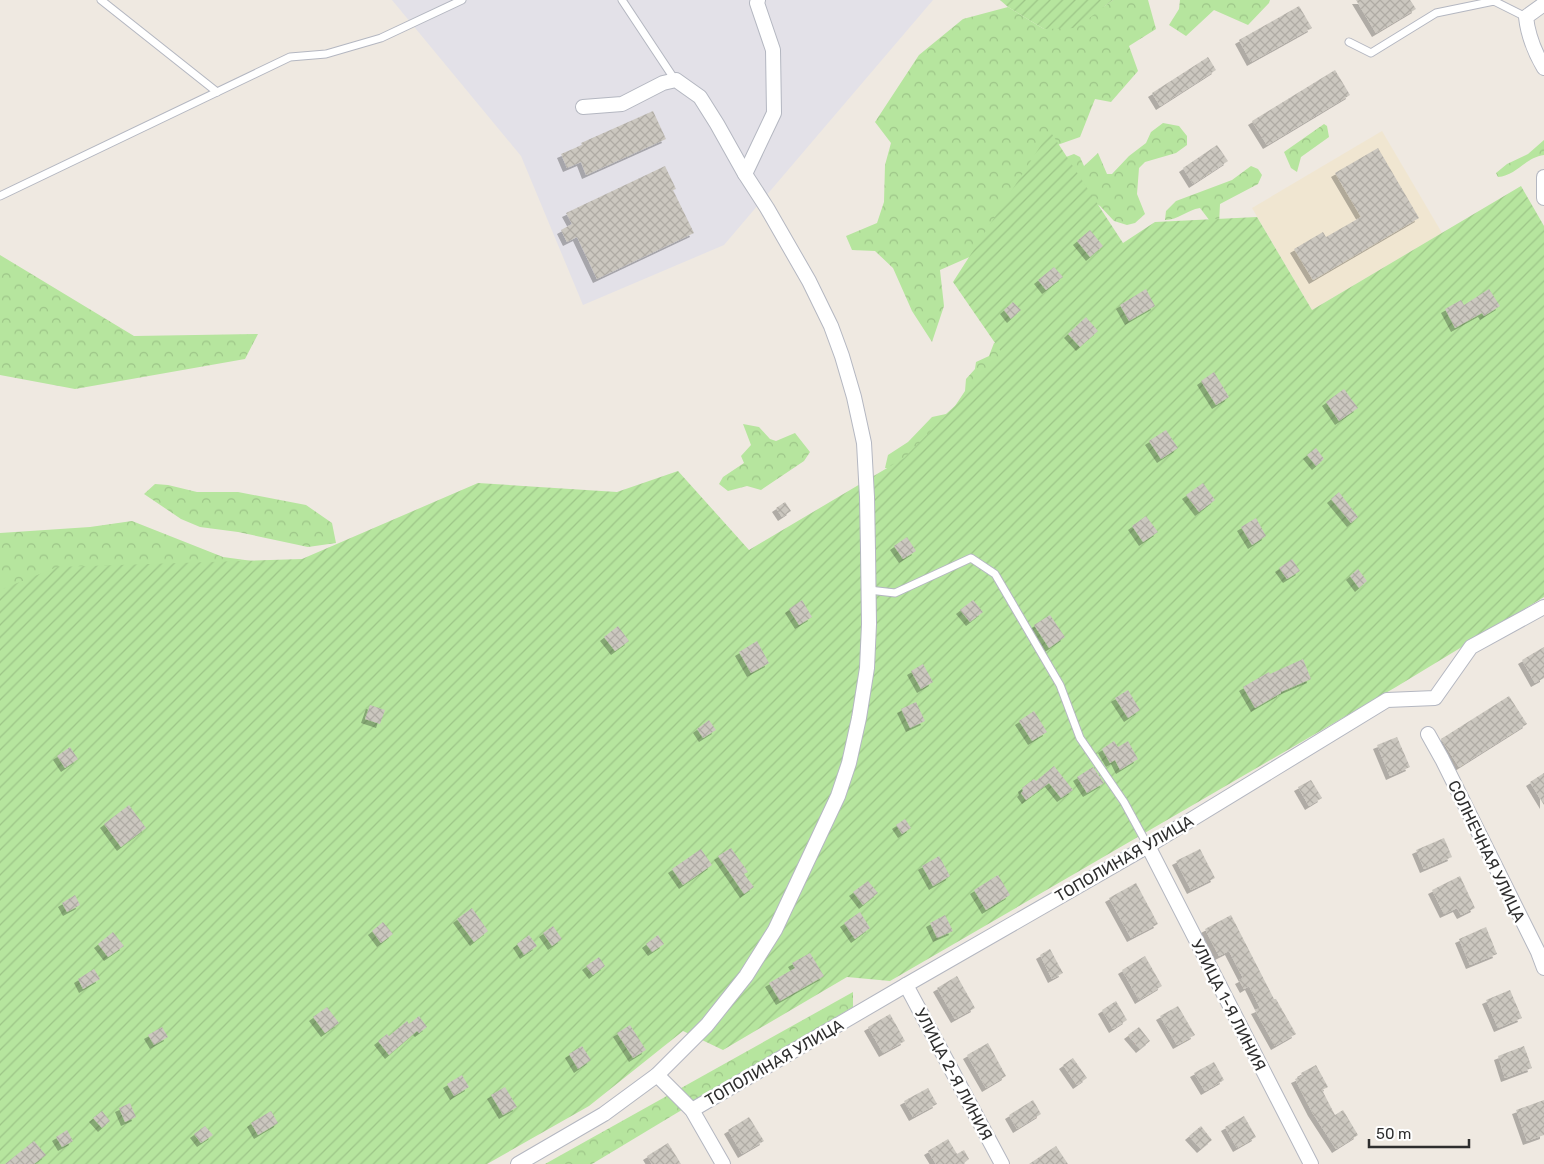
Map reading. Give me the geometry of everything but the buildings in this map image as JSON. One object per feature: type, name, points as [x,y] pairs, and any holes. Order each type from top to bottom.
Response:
[{"type":"street","points":[[744,174],[774,113],[774,50],[757,3],[758,0]]},
{"type":"street","points":[[1544,4],[1526,17],[1530,39],[1544,68]]},
{"type":"street","points":[[518,1164],[604,1114],[657,1075],[707,1025],[746,976],[775,930],[838,796],[849,763],[867,668],[869,590],[868,497],[864,443],[854,397],[832,326],[809,281],[767,208],[744,174],[700,97],[676,80],[663,83],[622,104],[584,107]]},
{"type":"street","points":[[1544,177],[1544,198]]},
{"type":"street","name":"ТОПОЛИНАЯ УЛИЦА","points":[[692,1110],[906,984],[1148,846],[1387,700],[1435,698],[1471,647],[1544,607]]},
{"type":"street","name":"СОЛНЕЧНАЯ УЛИЦА","points":[[1428,734],[1541,951],[1544,968]]},
{"type":"street","name":"УЛИЦА 1-Я ЛИНИЯ","points":[[1148,846],[1310,1164]]},
{"type":"street","name":"УЛИЦА 2-Я ЛИНИЯ","points":[[906,984],[1002,1164]]},
{"type":"street","points":[[657,1075],[692,1110],[724,1164]]},
{"type":"lane","points":[[100,0],[218,92]]},
{"type":"lane","points":[[0,196],[290,57],[326,54],[381,38],[462,0]]},
{"type":"lane","points":[[622,0],[676,80]]},
{"type":"lane","points":[[1349,42],[1371,53],[1436,13],[1494,1],[1526,17]]},
{"type":"lane","points":[[869,590],[896,593],[972,558],[995,574],[1060,684],[1080,738],[1124,802],[1148,846]]},
{"type":"shaded area","points":[[392,0],[933,0],[724,245],[583,305],[521,156]]},
{"type":"shaded area","points":[[1382,131],[1442,233],[1312,310],[1252,208]]},
{"type":"green space","points":[[1000,0],[1113,0],[1076,28],[1044,29]]},
{"type":"green space","points":[[1113,0],[1148,0],[1156,29],[1129,46],[1138,71],[1111,102],[1095,99],[1080,137],[1043,150],[974,255],[940,270],[944,306],[932,342],[912,311],[893,268],[875,251],[852,250],[846,236],[877,223],[884,202],[885,165],[891,143],[875,122],[919,55],[963,19],[1008,7],[1044,29],[1105,6]]},
{"type":"green space","points":[[1180,0],[1270,0],[1248,25],[1214,10],[1186,36],[1169,25],[1179,9]]},
{"type":"green space","points":[[1163,123],[1179,126],[1187,136],[1187,145],[1176,153],[1145,162],[1139,168],[1137,194],[1145,214],[1135,223],[1127,225],[1114,221],[1100,206],[1067,185],[1058,160],[1074,154],[1080,157],[1084,166],[1098,153],[1107,174],[1112,174],[1129,156],[1146,143],[1151,132]]},
{"type":"green space","points":[[1324,124],[1327,126],[1329,137],[1301,157],[1297,172],[1291,168],[1284,152]]},
{"type":"green space","points":[[1050,131],[1123,243],[1155,222],[1257,217],[1312,310],[1521,186],[1544,226],[1544,597],[1396,687],[890,981],[847,977],[723,1050],[683,1031],[589,1106],[487,1164],[0,1164],[0,590],[57,567],[302,559],[478,483],[617,492],[678,471],[749,550],[904,458],[1004,356],[953,282]]},
{"type":"green space","points":[[1544,140],[1544,155],[1532,159],[1504,176],[1498,177],[1496,173],[1507,164],[1528,154]]},
{"type":"green space","points":[[1251,166],[1258,169],[1262,175],[1258,184],[1220,204],[1219,224],[1213,225],[1200,208],[1170,220],[1165,220],[1166,211],[1176,201],[1232,180]]},
{"type":"green space","points":[[0,255],[134,336],[258,334],[245,359],[75,389],[0,375]]},
{"type":"green space","points":[[994,343],[1022,343],[901,468],[885,468],[888,455],[908,442],[932,417],[946,414],[955,406],[965,391],[966,379],[975,369],[976,362],[989,356]]},
{"type":"green space","points":[[743,424],[759,427],[770,439],[776,441],[795,433],[810,452],[804,461],[761,490],[747,486],[728,491],[719,484],[723,477],[744,463],[741,456],[751,445]]},
{"type":"green space","points":[[155,484],[197,492],[238,492],[306,505],[332,523],[336,543],[308,547],[238,532],[200,527],[181,519],[144,494]]},
{"type":"green space","points":[[132,521],[223,557],[259,562],[0,593],[0,533],[90,527]]},
{"type":"green space","points":[[853,992],[853,1007],[592,1164],[545,1164]]}]
